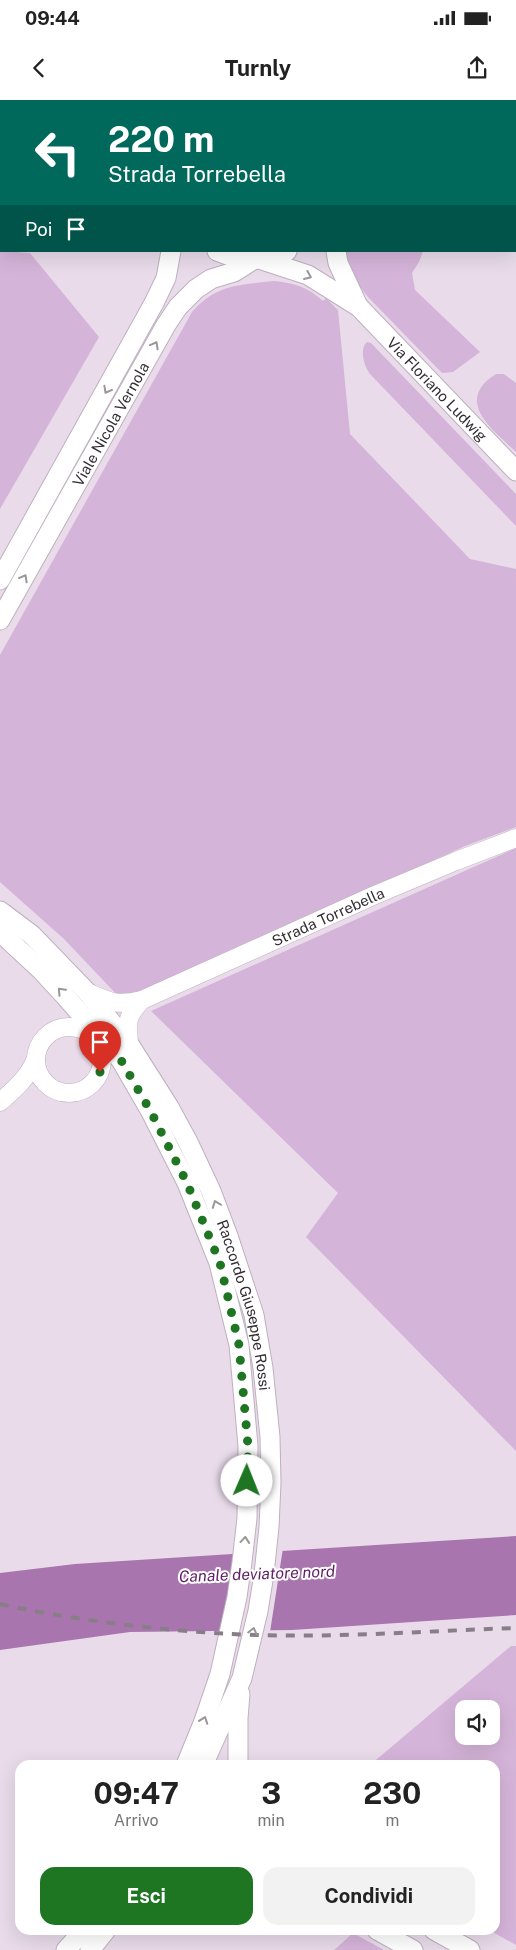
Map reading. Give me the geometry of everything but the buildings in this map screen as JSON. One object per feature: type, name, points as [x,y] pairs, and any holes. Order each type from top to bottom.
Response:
[{"type":"main road","name":"Viale Nicola Vernola","points":[[0,580],[154,304],[166,278],[171,252]]},
{"type":"main road","points":[[219,252],[231,257],[258,260],[308,275],[359,307]]},
{"type":"main road","name":"Viale Nicola Vernola","points":[[0,620],[166,325],[178,307],[196,289],[212,279],[234,272],[258,260],[284,252]]},
{"type":"main road","points":[[336,252],[338,263],[359,307]]},
{"type":"main road","name":"Via Floriano Ludwig","points":[[359,307],[516,471]]},
{"type":"main road","points":[[0,901],[32,935]]},
{"type":"main road","name":"Raccordo Giuseppe Rossi","points":[[0,911],[32,935],[87,992],[125,1052],[169,1107],[188,1142],[211,1192],[228,1236],[254,1315],[268,1408],[270,1437],[269,1527],[264,1574],[258,1611],[242,1678],[205,1760]]},
{"type":"main road","points":[[0,932],[41,970],[82,1015],[125,1052],[151,1112],[187,1183],[220,1263],[239,1345],[248,1446],[247,1518],[238,1596],[220,1674],[188,1760]]},
{"type":"main road","points":[[82,1015],[94,1038],[125,1052]]},
{"type":"main road","points":[[243,1286],[239,1345],[268,1408]]},
{"type":"main road","points":[[238,1760],[238,1718],[242,1678]]},
{"type":"main road","points":[[66,1950],[80,1935]]},
{"type":"main road","points":[[90,1950],[103,1935]]},
{"type":"main road","points":[[386,1935],[413,1950]]},
{"type":"main road","points":[[443,1935],[470,1950]]},
{"type":"street","name":"Strada Torrebella","points":[[142,1000],[375,896],[456,861],[516,838]]},
{"type":"street","points":[[87,992],[110,1002],[121,1004],[142,1000]]},
{"type":"street","points":[[125,1052],[130,1012],[142,1000]]},
{"type":"street","points":[[0,1102],[30,1072],[38,1047],[44,1038],[57,1030],[72,1027],[82,1030],[94,1038],[101,1051],[100,1072],[86,1088],[77,1092],[66,1093],[36,1082],[19,1085]]},
{"type":"street","points":[[36,1058],[39,1072],[47,1085]]},
{"type":"shaded area","points":[[0,252],[30,253],[99,337],[0,509]]},
{"type":"shaded area","points":[[341,252],[423,252],[412,273],[415,290],[480,352],[453,372],[442,373],[368,297],[349,273]]},
{"type":"shaded area","points":[[274,281],[300,286],[312,292],[323,301],[326,298],[338,310],[350,434],[470,559],[516,569],[516,827],[465,846],[131,998],[121,999],[64,939],[0,882],[0,655],[192,312],[210,296],[229,287]]},
{"type":"shaded area","points":[[367,342],[371,343],[516,494],[516,526],[370,374],[363,358],[363,349]]},
{"type":"shaded area","points":[[496,374],[504,374],[516,383],[516,452],[488,425],[477,405],[478,394],[484,384]]},
{"type":"shaded area","points":[[516,848],[516,1451],[306,1237],[338,1193],[151,1011]]},
{"type":"shaded area","points":[[511,1646],[516,1646],[516,1945],[498,1935],[500,1935],[500,1760],[376,1760]]},
{"type":"shaded area","points":[[351,1935],[357,1935],[384,1950],[334,1950]]},
{"type":"water","name":"Canale deviatore nord","points":[[516,1536],[516,1615],[292,1630],[130,1632],[0,1650],[0,1573],[75,1564]]},
{"type":"pier","points":[[283,1548],[270,1632],[220,1633],[230,1591],[235,1551]]},
{"type":"railway","points":[[0,1604],[115,1624],[232,1634],[303,1636],[516,1628]]},
{"type":"route","points":[[100,1072],[101,1051],[96,1041],[121,1060],[151,1112],[187,1183],[220,1263],[239,1345],[248,1446],[247,1481]]}]
